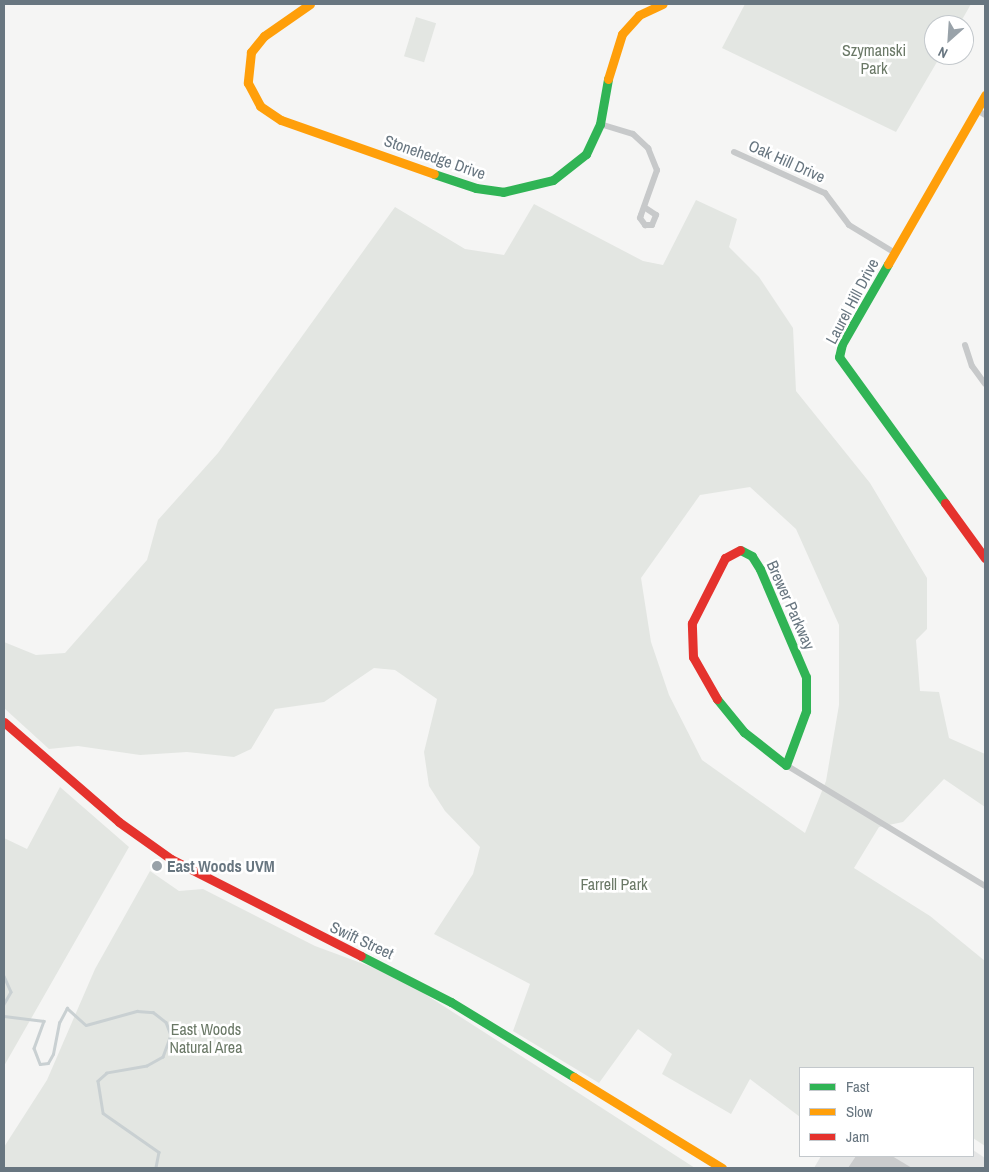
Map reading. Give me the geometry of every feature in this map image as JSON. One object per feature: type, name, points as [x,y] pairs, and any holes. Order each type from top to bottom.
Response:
[{"type":"street","name":"Stonehedge Drive","points":[[310,4],[260,39],[248,62],[247,77],[254,97],[264,109],[281,120],[494,192],[534,188],[567,172],[586,154],[600,124],[612,60],[622,34],[639,15],[663,4]]},
{"type":"street","name":"Laurel Hill Drive","points":[[985,95],[981,112],[842,344],[840,360],[985,558]]},
{"type":"street","points":[[600,124],[631,133],[648,148],[657,170],[644,207]]},
{"type":"street","name":"Oak Hill Drive","points":[[734,152],[825,193],[849,225],[895,253]]},
{"type":"street","points":[[965,345],[972,366],[985,384]]},
{"type":"street","name":"Brewer Parkway","points":[[786,765],[806,711],[806,677],[760,569],[752,556],[740,550],[725,558],[692,623],[693,657],[714,695],[744,732],[786,765],[985,886]]},
{"type":"street","name":"Swift Street","points":[[4,722],[119,822],[171,859],[451,1002],[722,1168]]},
{"type":"shaded area","points":[[974,1151],[985,1158],[985,1168],[814,1168],[820,1157],[974,1157]]},
{"type":"green space","name":"Szymanski Park","points":[[745,4],[971,4],[965,15],[924,15],[924,65],[935,65],[896,132],[722,48]]},
{"type":"green space","points":[[416,17],[436,23],[424,62],[404,56]]},
{"type":"green space","name":"Farrell Park","points":[[696,200],[737,219],[729,247],[759,277],[793,328],[796,391],[870,483],[927,578],[927,629],[916,640],[920,691],[939,692],[949,738],[985,754],[985,807],[944,779],[903,822],[879,827],[854,868],[930,916],[985,961],[985,1146],[974,1139],[974,1067],[799,1067],[799,1116],[750,1079],[731,1114],[662,1074],[672,1054],[638,1029],[599,1083],[513,1031],[530,984],[434,934],[473,874],[480,847],[445,811],[429,786],[424,752],[437,699],[395,670],[374,668],[324,702],[275,709],[251,749],[234,757],[187,752],[140,755],[78,746],[49,749],[4,708],[4,642],[36,655],[65,653],[147,560],[158,520],[218,453],[395,207],[465,249],[504,255],[534,204],[643,261],[663,265]],"holes":[[[750,487],[796,529],[839,625],[839,705],[826,781],[805,833],[702,760],[669,695],[651,642],[641,578],[700,495]]]},
{"type":"green space","points":[[60,787],[129,847],[4,1066],[4,838],[27,849]]},
{"type":"green space","name":"East Woods Natural Area","points":[[150,871],[179,891],[203,889],[315,946],[380,970],[414,987],[695,1168],[4,1168],[4,1147],[47,1080],[95,969]]},
{"type":"building","points":[[855,1157],[894,1157],[912,1168],[848,1168]]},
{"type":"waterway","points":[[4,976],[11,992],[4,1004]]},
{"type":"waterway","points":[[4,1016],[44,1021],[34,1048],[40,1064],[48,1063],[53,1054],[59,1023],[67,1008],[86,1025],[137,1011],[153,1012],[166,1022],[171,1035],[163,1057],[147,1066],[107,1073],[98,1081],[103,1113],[159,1152],[156,1168]]},
{"type":"traffic: fast","points":[[434,174],[476,188],[503,192],[553,180],[586,154],[600,124],[608,79]]},
{"type":"traffic: fast","points":[[888,264],[842,344],[839,357],[945,503]]},
{"type":"traffic: fast","points":[[717,699],[744,732],[786,765],[806,711],[806,677],[760,569],[752,556],[740,550]]},
{"type":"traffic: fast","points":[[361,956],[451,1002],[574,1077]]},
{"type":"traffic: slow","points":[[310,4],[264,36],[251,52],[248,83],[260,106],[281,120],[434,174]]},
{"type":"traffic: slow","points":[[608,79],[622,34],[639,15],[663,4]]},
{"type":"traffic: slow","points":[[888,264],[985,95]]},
{"type":"traffic: slow","points":[[574,1077],[722,1168]]},
{"type":"traffic: jam","points":[[945,503],[985,558]]},
{"type":"traffic: jam","points":[[717,699],[693,657],[692,623],[725,558],[740,550]]},
{"type":"traffic: jam","points":[[4,722],[119,822],[171,859],[361,956]]},
{"type":"place","name":"East Woods UVM","points":[[157,866]]}]
